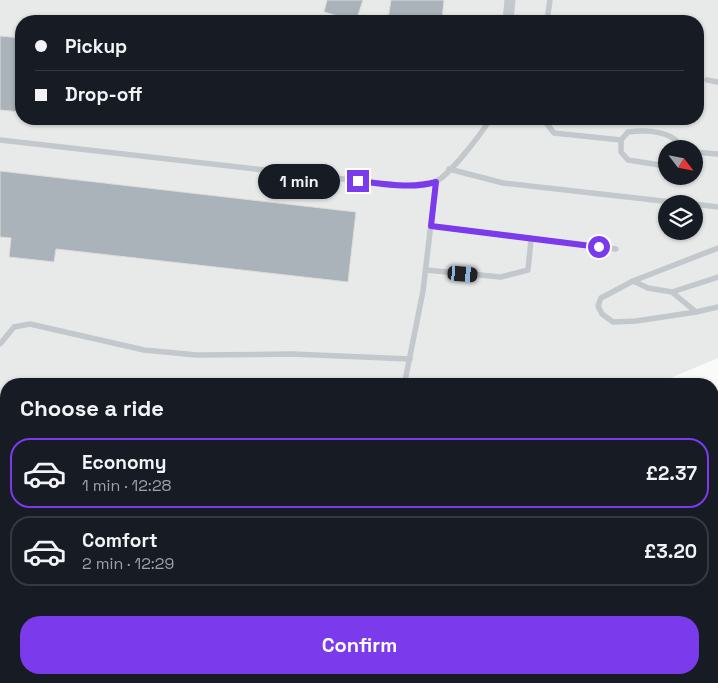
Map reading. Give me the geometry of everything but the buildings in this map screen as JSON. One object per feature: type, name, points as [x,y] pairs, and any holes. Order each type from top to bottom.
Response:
[{"type":"street","points":[[509,15],[510,0]]},
{"type":"lane","points":[[548,15],[550,0]]},
{"type":"lane","points":[[706,80],[718,82]]},
{"type":"lane","points":[[0,140],[396,185],[421,186],[436,182],[449,170],[471,146],[486,125]]},
{"type":"lane","points":[[548,125],[554,132],[622,140]]},
{"type":"lane","points":[[658,165],[628,160],[621,152],[622,140],[628,132],[643,130],[672,136],[677,140]]},
{"type":"lane","points":[[703,153],[718,154]]},
{"type":"lane","points":[[449,170],[502,183],[658,201]]},
{"type":"lane","points":[[407,378],[423,291],[436,182]]},
{"type":"lane","points":[[703,205],[718,207]]},
{"type":"lane","points":[[431,226],[531,240],[616,248]]},
{"type":"lane","points":[[426,270],[501,277],[528,270],[531,240]]},
{"type":"lane","points":[[718,248],[633,282],[601,298],[598,306],[602,314],[614,322],[636,321],[718,307]]},
{"type":"lane","points":[[633,282],[648,288],[672,292],[718,278]]},
{"type":"lane","points":[[672,292],[696,312]]},
{"type":"lane","points":[[0,344],[14,327],[30,324],[144,350],[197,355],[292,354],[410,359]]},
{"type":"shaded area","points":[[0,0],[718,0],[718,358],[670,378],[0,378]]},
{"type":"route","points":[[358,181],[421,186],[436,182],[431,226],[599,247]]}]
